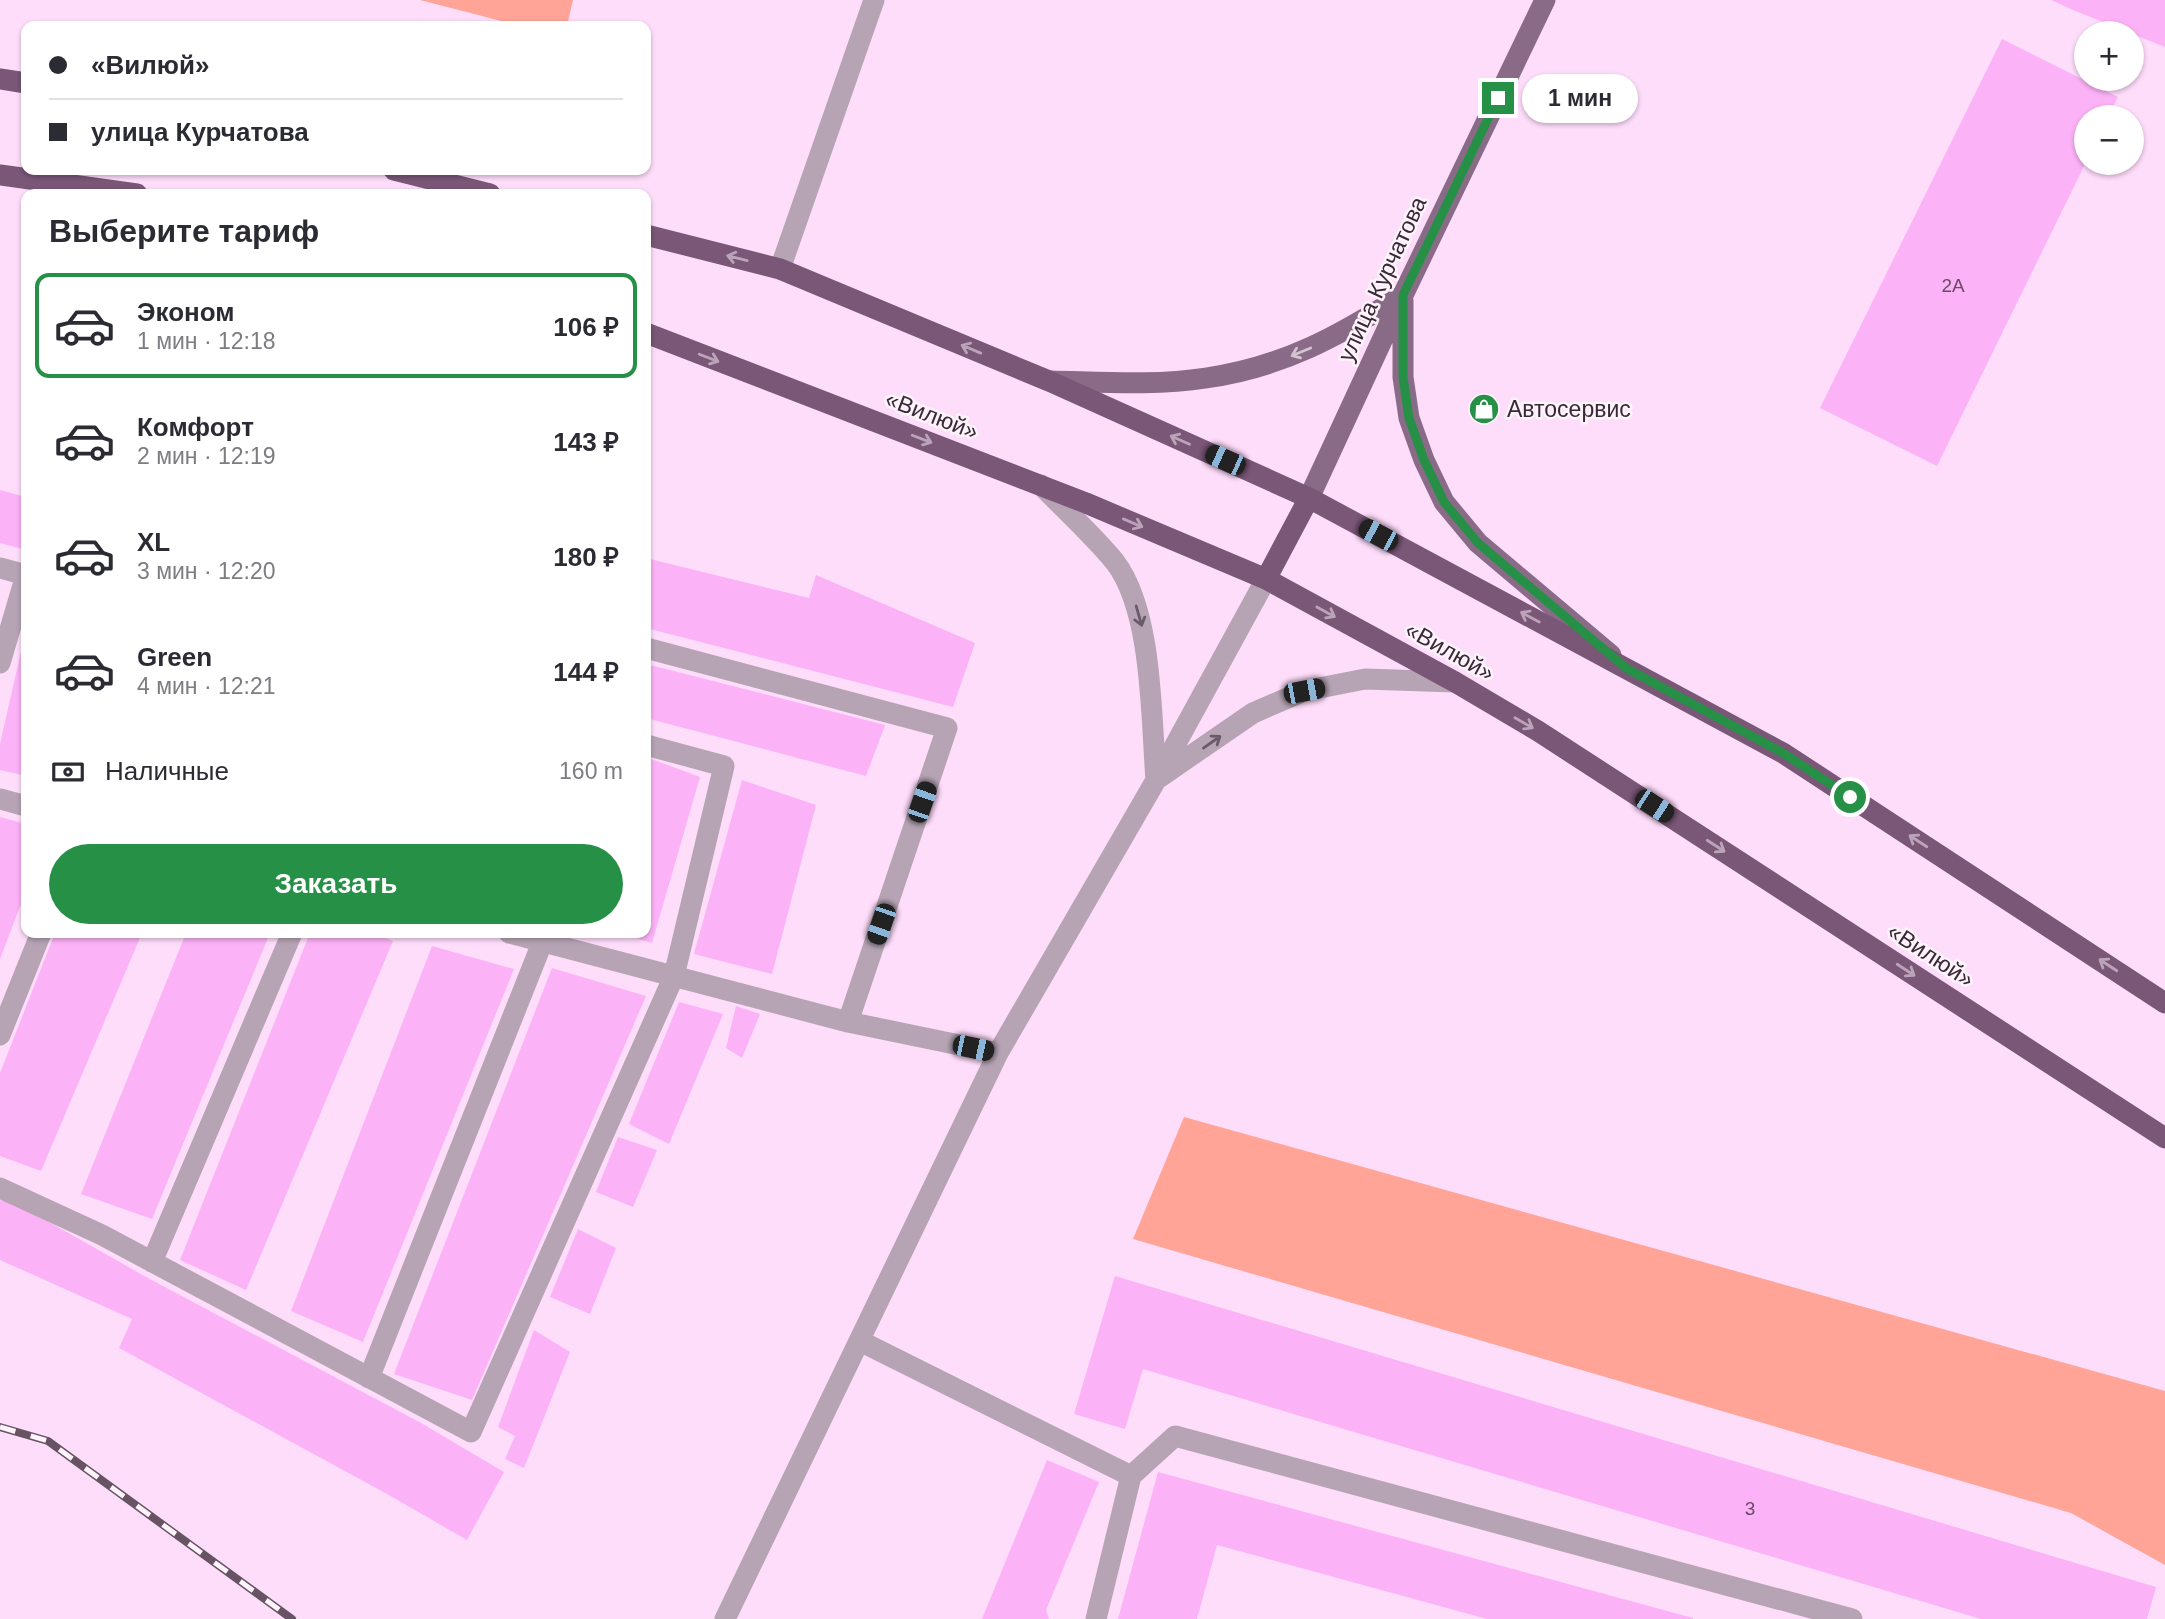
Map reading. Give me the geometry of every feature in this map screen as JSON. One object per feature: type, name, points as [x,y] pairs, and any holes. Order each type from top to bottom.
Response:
[{"type":"highway","points":[[0,79],[21,82]]},
{"type":"highway","points":[[0,175],[101,189]]},
{"type":"highway","points":[[414,175],[469,189]]},
{"type":"highway","points":[[651,235],[780,269],[1049,382],[1309,498],[1783,753],[2165,1003]]},
{"type":"highway","name":"«Вилюй»","points":[[651,335],[1041,485],[1266,579],[1455,682],[1538,731],[2165,1138]]},
{"type":"highway","name":"улица Курчатова","points":[[1266,579],[1309,498]]},
{"type":"main road","name":"улица Курчатова","points":[[1309,498],[1545,0]]},
{"type":"main road","points":[[1049,382],[1160,382],[1207,378],[1258,366],[1301,352],[1347,330],[1403,295]]},
{"type":"main road","points":[[1403,295],[1403,377],[1409,418],[1424,460],[1444,502],[1478,543],[1626,668]]},
{"type":"street","points":[[780,269],[874,0]]},
{"type":"street","points":[[1041,485],[1116,564],[1133,598],[1144,636],[1156,780]]},
{"type":"street","points":[[0,568],[21,574]]},
{"type":"street","points":[[725,1619],[998,1053],[1156,780],[1266,579]]},
{"type":"street","points":[[0,663],[21,592]]},
{"type":"street","points":[[651,649],[947,728],[848,1022]]},
{"type":"street","points":[[1156,780],[1253,713],[1304,691],[1365,679],[1455,682]]},
{"type":"street","points":[[0,1188],[102,1235],[471,1432],[674,976],[724,766],[651,746]]},
{"type":"street","points":[[0,799],[21,805]]},
{"type":"street","points":[[0,1035],[39,938]]},
{"type":"street","points":[[152,1262],[290,938]]},
{"type":"street","points":[[369,1378],[545,938]]},
{"type":"street","points":[[548,938],[674,976],[848,1022],[998,1053]]},
{"type":"street","points":[[860,1340],[1131,1476]]},
{"type":"street","points":[[1096,1619],[1131,1476],[1175,1436],[1852,1619]]},
{"type":"shaded area","points":[[420,0],[573,0],[568,21],[502,21]]},
{"type":"shaded area","points":[[1184,1117],[2165,1391],[2165,1565],[2071,1513],[1133,1239]]},
{"type":"building","points":[[2051,0],[2165,0],[2165,47],[2144,39],[2144,21],[2100,21]]},
{"type":"building","points":[[2002,39],[2074,75],[2074,91],[2106,91],[2118,97],[2114,105],[2074,105],[2074,175],[2080,175],[1937,466],[1820,408]]},
{"type":"building","points":[[0,490],[21,496],[21,549],[0,543]]},
{"type":"building","points":[[651,559],[809,598],[816,575],[975,643],[953,707],[651,629]]},
{"type":"building","points":[[21,652],[21,775],[0,770],[0,744]]},
{"type":"building","points":[[651,665],[885,725],[866,776],[651,719]]},
{"type":"building","points":[[651,759],[700,777],[652,943],[635,938],[651,938]]},
{"type":"building","points":[[742,780],[816,805],[772,974],[694,954]]},
{"type":"building","points":[[0,817],[21,823],[21,904],[0,959]]},
{"type":"building","points":[[53,938],[140,938],[41,1171],[0,1156],[0,1073]]},
{"type":"building","points":[[184,938],[268,938],[152,1219],[81,1194]]},
{"type":"building","points":[[308,938],[386,938],[393,941],[246,1290],[180,1260]]},
{"type":"building","points":[[432,946],[514,969],[363,1342],[291,1311]]},
{"type":"building","points":[[552,968],[646,996],[472,1400],[394,1374]]},
{"type":"building","points":[[679,1002],[723,1014],[669,1144],[629,1124]]},
{"type":"building","points":[[736,1006],[760,1014],[742,1058],[726,1048]]},
{"type":"building","points":[[618,1137],[657,1150],[633,1207],[596,1192]]},
{"type":"building","points":[[0,1200],[21,1206],[146,1277],[421,1423],[504,1472],[467,1540],[119,1348],[132,1319],[0,1260]]},
{"type":"building","points":[[578,1229],[616,1248],[590,1314],[550,1297]]},
{"type":"building","points":[[1115,1276],[2156,1587],[2147,1619],[1981,1619],[1143,1369],[1125,1429],[1074,1414]]},
{"type":"building","points":[[534,1330],[570,1352],[524,1468],[505,1459],[515,1436],[498,1427]]},
{"type":"building","points":[[1047,1460],[1099,1482],[1046,1610],[1049,1619],[982,1619]]},
{"type":"building","points":[[1158,1472],[1693,1619],[1487,1619],[1217,1545],[1197,1619],[1118,1619]]},
{"type":"railway","points":[[0,1427],[48,1441],[292,1619]]},
{"type":"place","name":"Автосервис","points":[[1484,409]]},
{"type":"route","points":[[1498,98],[1403,295],[1403,377],[1409,418],[1424,460],[1444,502],[1478,543],[1626,668],[1783,753],[1850,797]]}]
